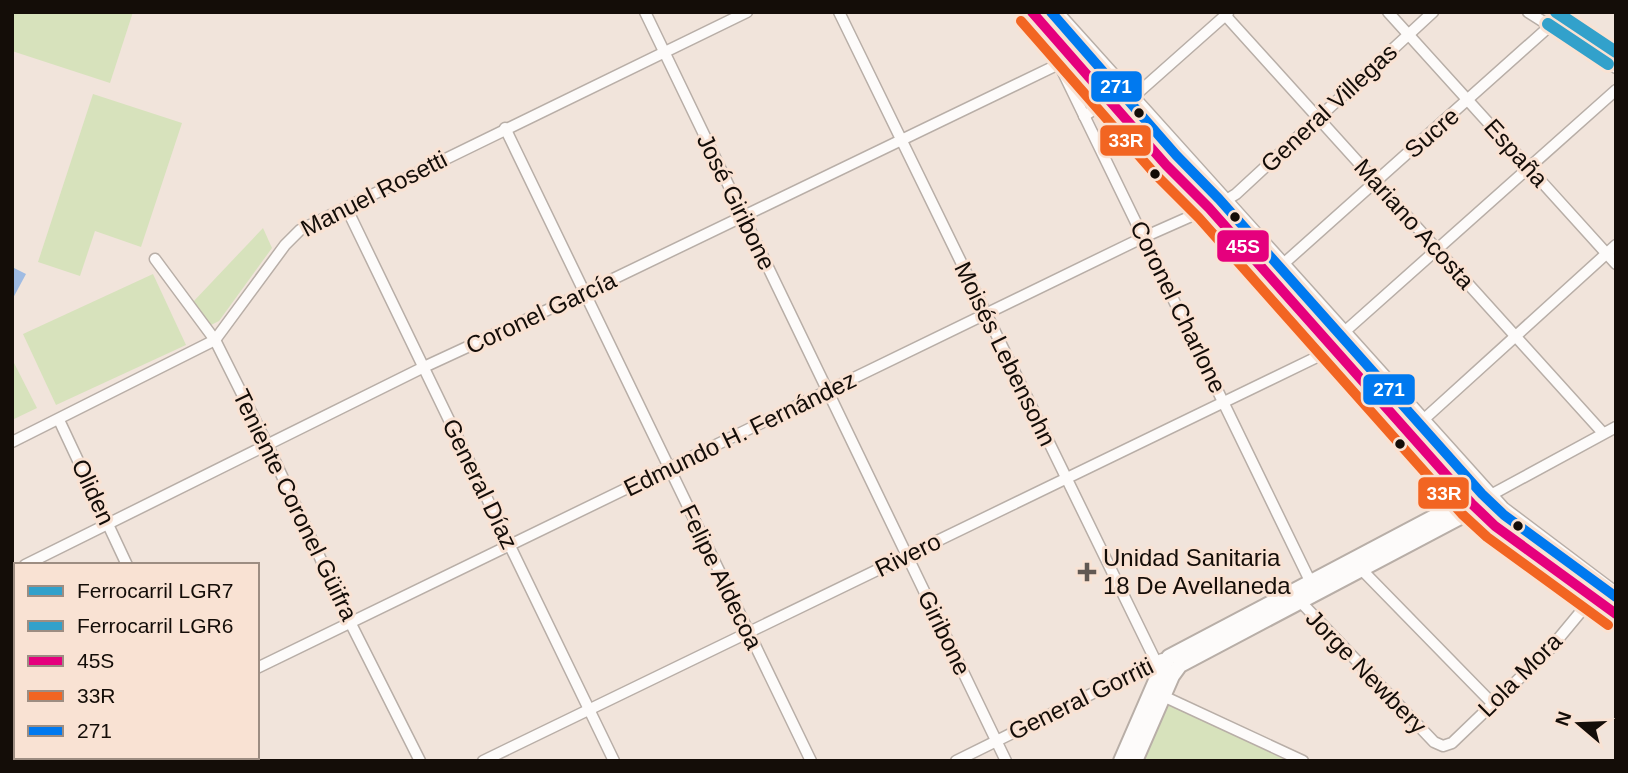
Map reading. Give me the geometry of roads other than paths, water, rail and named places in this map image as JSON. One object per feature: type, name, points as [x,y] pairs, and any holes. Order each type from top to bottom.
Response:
[{"type":"main road","points":[[1032,12],[1166,164],[1216,205],[1281,266],[1472,504],[1495,526],[1593,597],[1614,606]]},
{"type":"main road","points":[[1054,12],[1131,99],[1216,205],[1338,340],[1422,421],[1489,496],[1614,606]]},
{"type":"main road","points":[[1121,761],[1162,662],[1313,588],[1453,507],[1472,504],[1489,496]]},
{"type":"main road","points":[[1313,588],[1362,569],[1462,516],[1472,504]]},
{"type":"main road","points":[[1135,761],[1172,676],[1180,665],[1296,597]]},
{"type":"street","name":"José Giribone","points":[[645,12],[828,391]]},
{"type":"street","name":"Manuel Rosetti","points":[[12,442],[215,340],[292,236],[505,128],[747,12]]},
{"type":"street","name":"Moisés Lebensohn","points":[[839,12],[1065,479],[1162,662],[1163,696]]},
{"type":"street","name":"España","points":[[1388,12],[1616,264]]},
{"type":"street","name":"General Villegas","points":[[1216,205],[1236,194],[1433,12]]},
{"type":"street","points":[[1528,12],[1616,68]]},
{"type":"street","points":[[1131,99],[1227,14]]},
{"type":"street","name":"Mariano Acosta","points":[[1227,14],[1602,433]]},
{"type":"street","name":"Sucre","points":[[1281,266],[1550,25]]},
{"type":"street","name":"Coronel Charlone","points":[[1047,30],[1059,64],[1313,588]]},
{"type":"street","name":"Coronel García","points":[[32,563],[424,367],[584,293],[1059,64]]},
{"type":"street","name":"Rivero","points":[[483,761],[1319,356],[1616,90]]},
{"type":"street","points":[[1084,116],[1109,100]]},
{"type":"street","name":"Felipe Aldecoa","points":[[505,128],[811,761]]},
{"type":"street","name":"Edmundo H. Fernández","points":[[259,666],[1144,237],[1216,205]]},
{"type":"street","name":"General Díaz","points":[[346,207],[614,761]]},
{"type":"street","points":[[1422,421],[1616,245]]},
{"type":"street","name":"Teniente Coronel Güifra","points":[[155,259],[215,340],[420,761]]},
{"type":"street","name":"Giribone","points":[[828,391],[1006,761]]},
{"type":"street","name":"Oliden","points":[[59,420],[126,563]]},
{"type":"street","points":[[1489,496],[1616,426]]},
{"type":"street","points":[[1362,569],[1492,703]]},
{"type":"street","name":"Jorge Newbery","points":[[1296,597],[1434,742],[1443,746]]},
{"type":"street","name":"Lola Mora","points":[[1443,746],[1452,743],[1549,650],[1593,597]]},
{"type":"street","name":"General Gorriti","points":[[956,761],[1162,662]]},
{"type":"street","points":[[1163,696],[1303,761]]},
{"type":"water","points":[[12,267],[26,274],[12,300]]},
{"type":"rail line","name":"LGR7","points":[[1556,12],[1616,52]]},
{"type":"rail line","name":"LGR6","points":[[1548,24],[1608,64]]},
{"type":"place","name":"Unidad Sanitaria 18 De Avellaneda","points":[[1087,572]]}]
